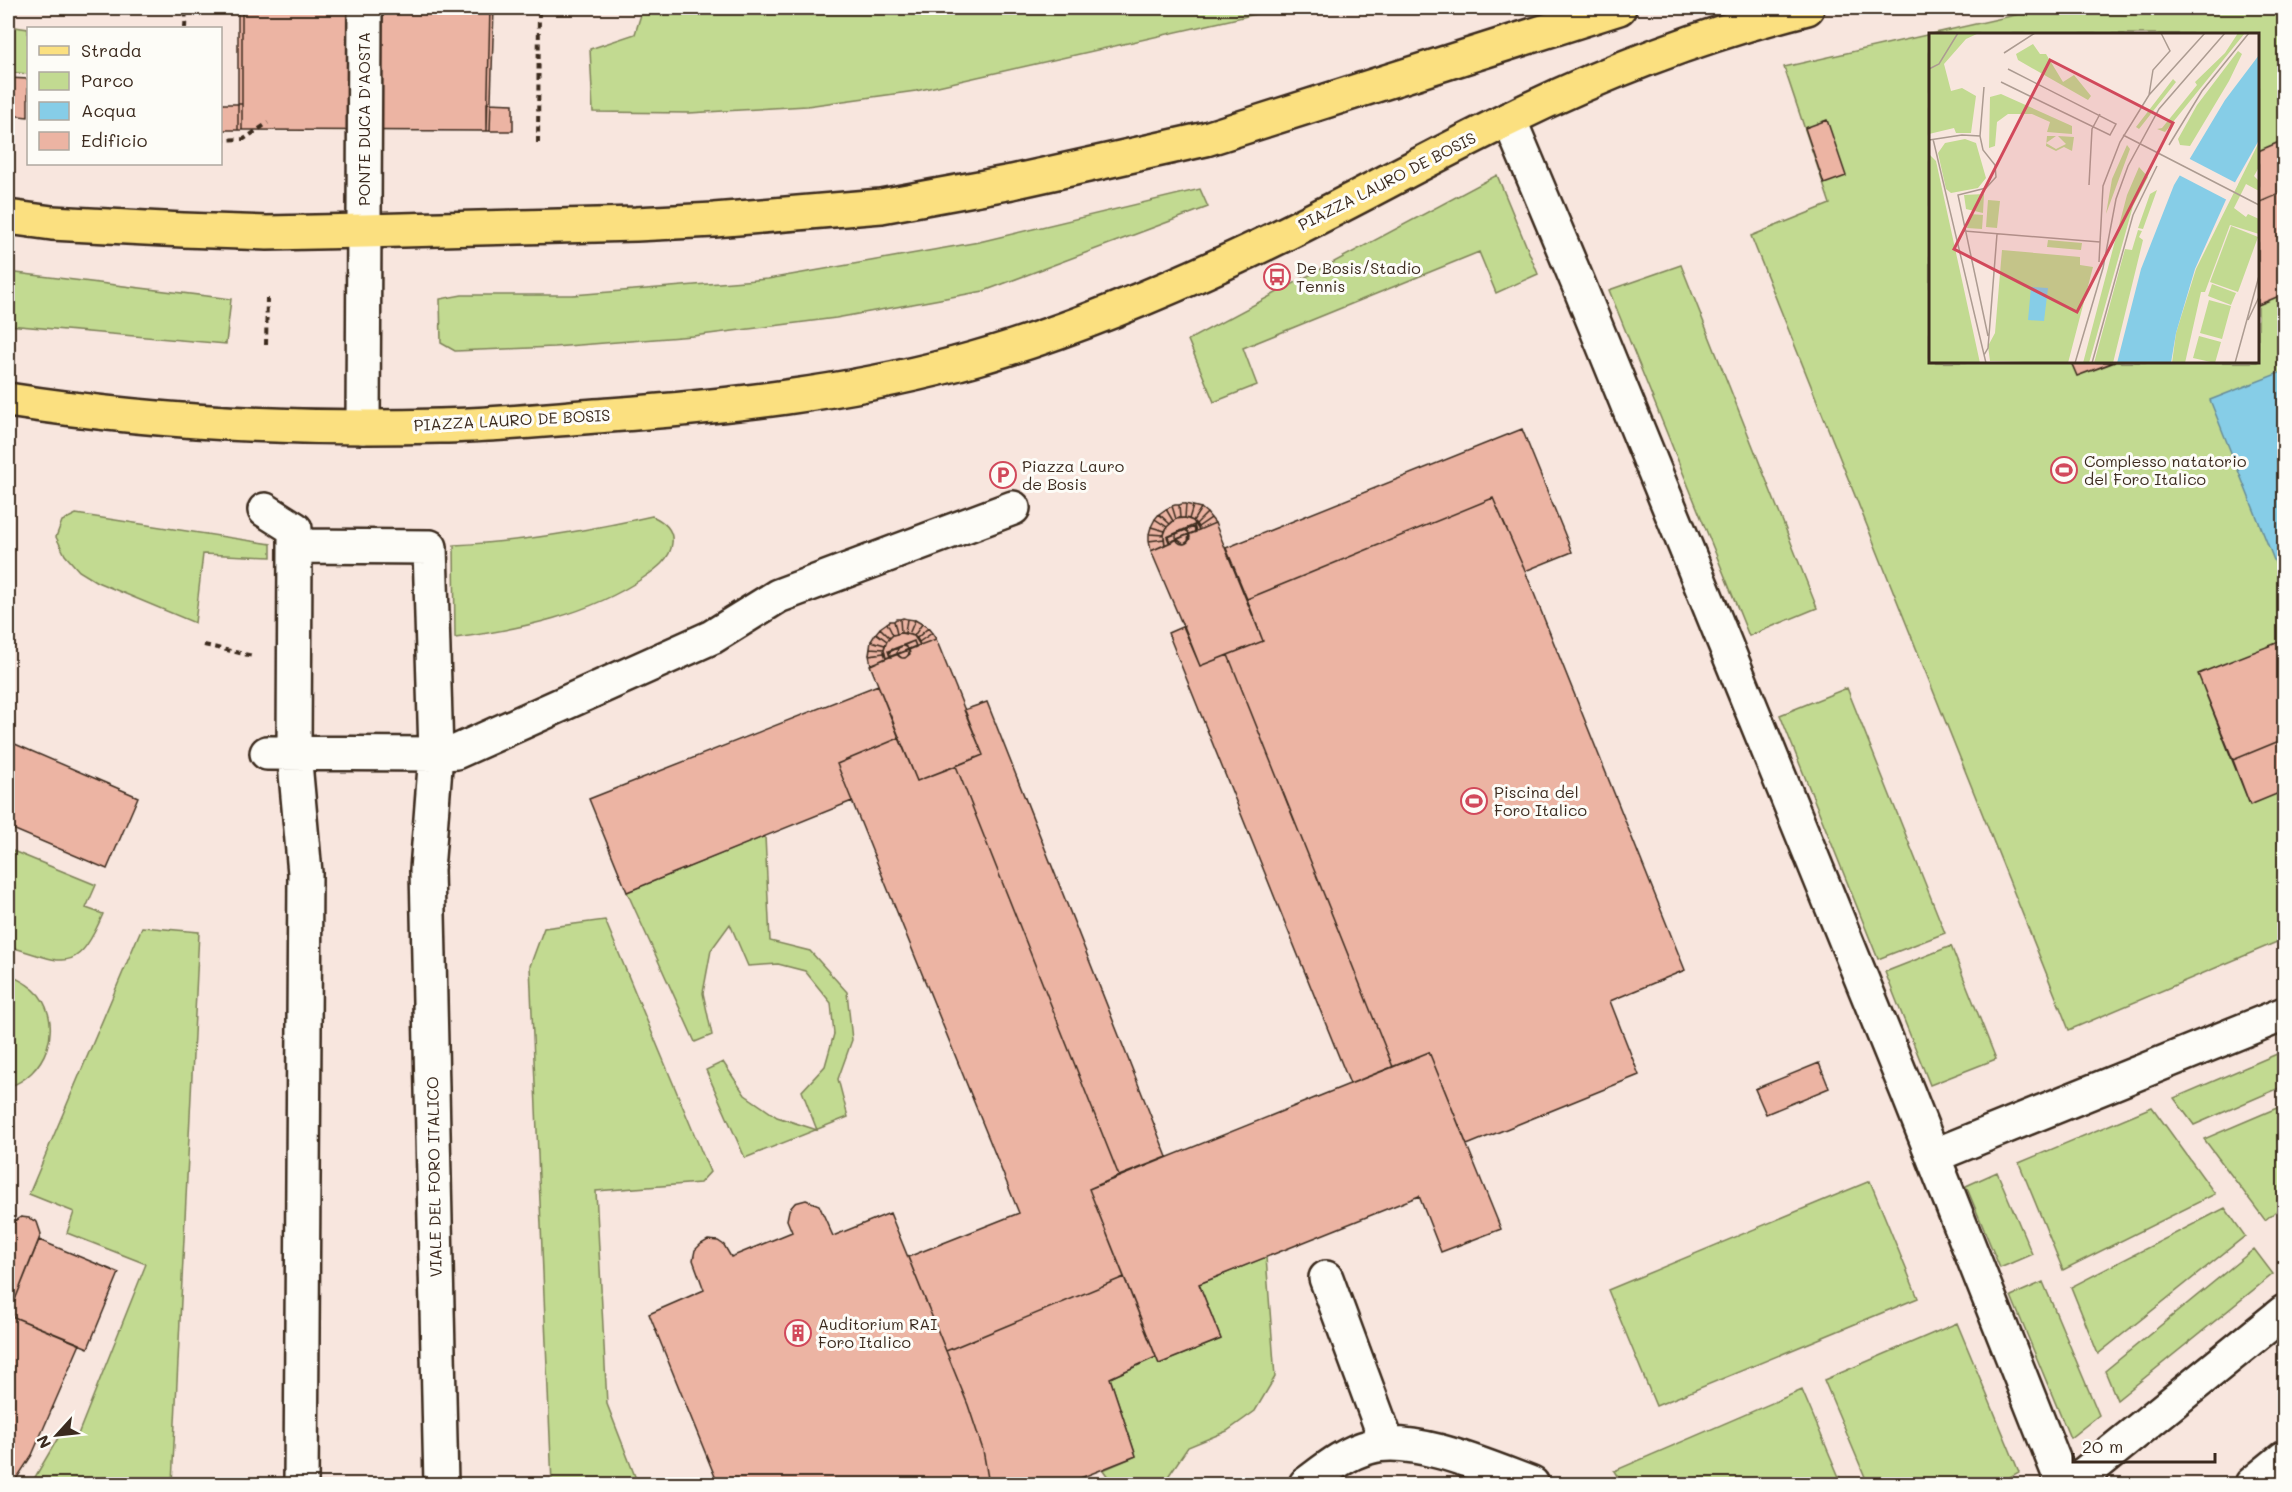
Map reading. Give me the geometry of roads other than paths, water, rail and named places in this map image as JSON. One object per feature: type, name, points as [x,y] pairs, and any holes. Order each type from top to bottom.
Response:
[{"type":"main road","points":[[8,218],[52,223],[183,230],[364,231],[714,220],[881,206],[951,194],[1206,138],[1619,8]]},
{"type":"main road","name":"PIAZZA LAURO DE BOSIS","points":[[8,399],[102,413],[266,425],[442,426],[742,404],[872,382],[955,364],[1083,321],[1238,256],[1509,119],[1614,72],[1705,37],[1807,8]]},
{"type":"street","name":"PONTE DUCA D'AOSTA","points":[[364,231],[365,8]]},
{"type":"street","points":[[1509,119],[1578,283],[1933,1156],[2063,1485]]},
{"type":"street","points":[[363,427],[364,231]]},
{"type":"street","points":[[280,752],[446,753],[712,637],[778,596],[1013,508]]},
{"type":"street","points":[[265,510],[295,529],[280,752],[305,873],[301,1485]]},
{"type":"street","points":[[295,546],[430,547],[446,753]]},
{"type":"street","name":"VIALE DEL FORO ITALICO","points":[[441,1485],[427,870],[446,753]]},
{"type":"street","points":[[1933,1156],[2284,1014]]},
{"type":"street","points":[[1326,1278],[1387,1443]]},
{"type":"street","points":[[2072,1485],[2284,1312]]},
{"type":"street","points":[[1306,1485],[1349,1454],[1387,1443],[1402,1443],[1440,1453],[1498,1471],[1532,1485]]},
{"type":"street","points":[[2252,1485],[2284,1458]]},
{"type":"water","points":[[2284,371],[2284,562],[2276,565],[2210,400]]},
{"type":"place","name":"De Bosis/Stadio Tennis","points":[[1277,277]]},
{"type":"place","name":"Complesso natatorio del Foro Italico","points":[[2064,470]]},
{"type":"place","name":"Piazza Lauro de Bosis","points":[[1003,475]]},
{"type":"place","name":"Piscina del Foro Italico","points":[[1474,801]]},
{"type":"place","name":"Auditorium RAI Foro Italico","points":[[798,1333]]}]
